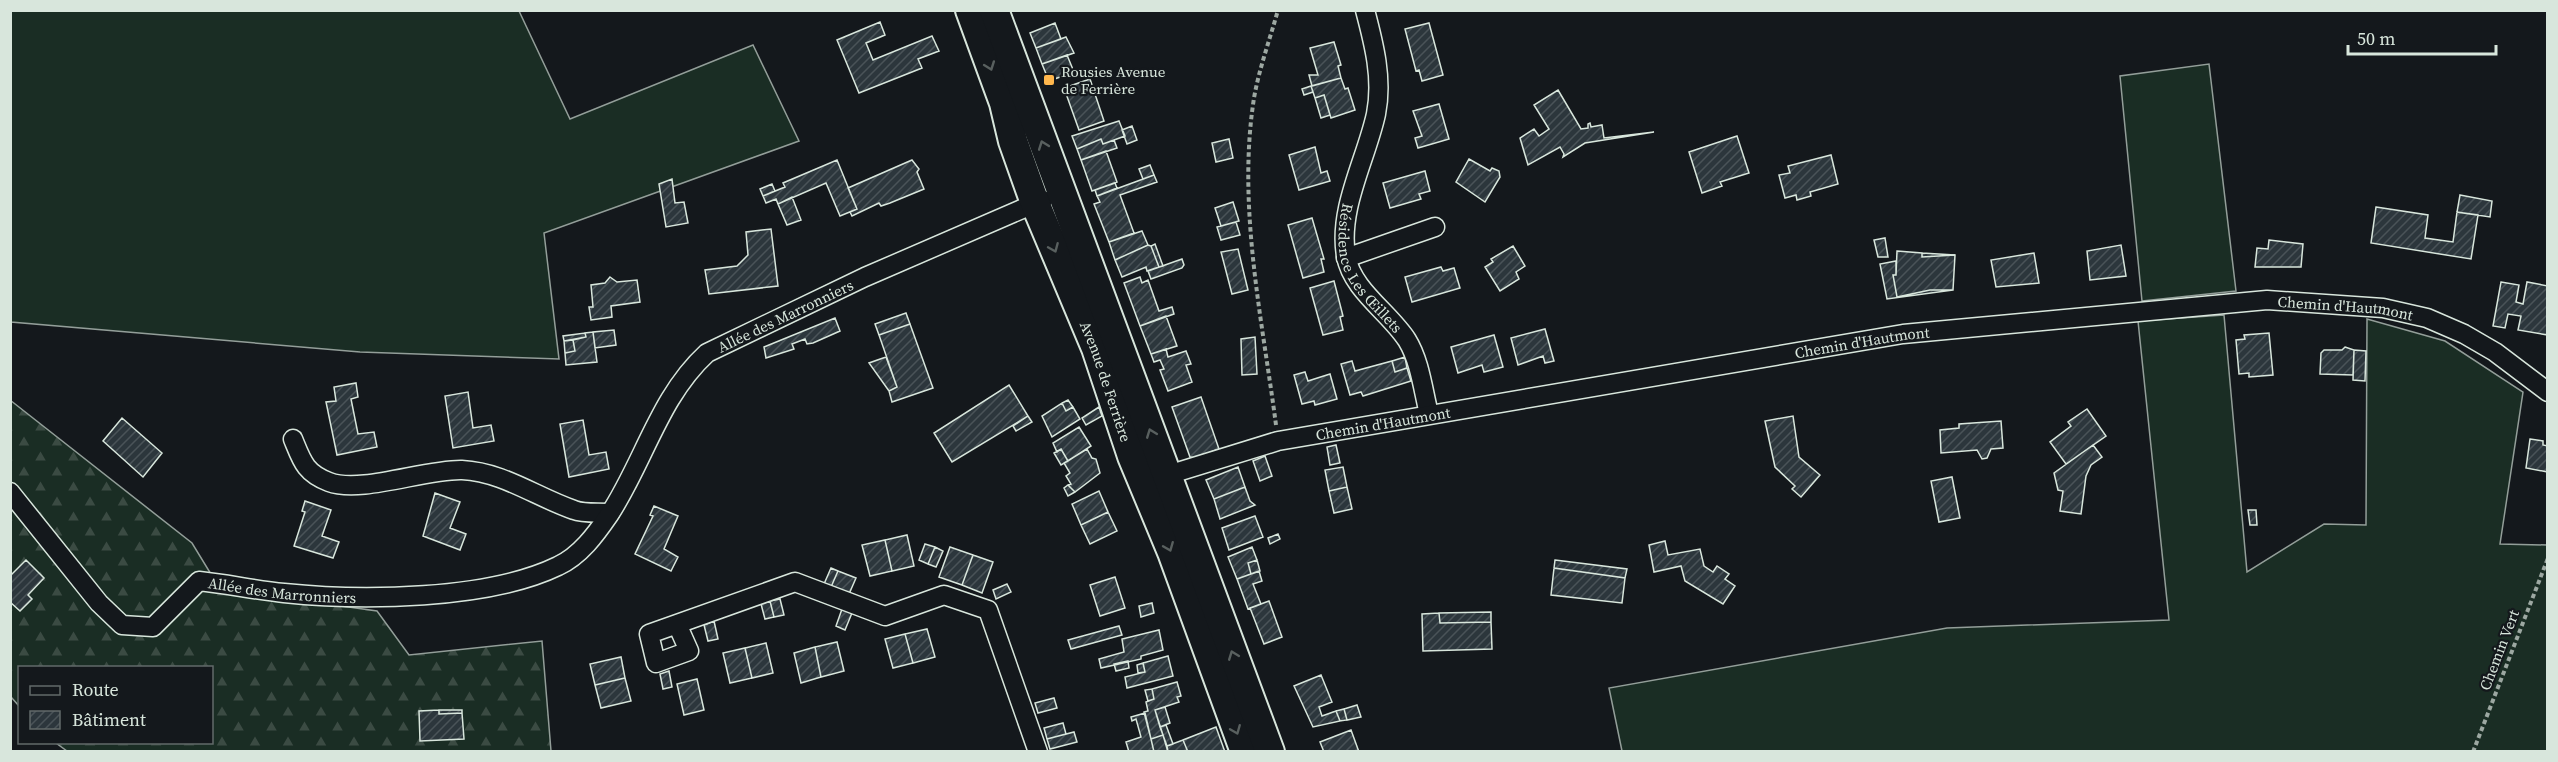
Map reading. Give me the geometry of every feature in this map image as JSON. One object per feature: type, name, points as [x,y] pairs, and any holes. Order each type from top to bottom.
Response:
[{"type":"main road","name":"Avenue de Ferrière","points":[[970,10],[1004,103],[1013,141],[1049,194],[1168,477],[1270,752]]},
{"type":"main road","name":"Avenue de Ferrière","points":[[994,10],[1096,348],[1137,469],[1245,752]]},
{"type":"street","name":"Résidence Les Œillets","points":[[1365,10],[1375,47],[1378,83],[1376,112],[1347,212],[1344,238],[1346,258],[1359,283],[1388,313],[1408,342],[1419,369],[1428,414]]},
{"type":"street","name":"Allée des Marronniers","points":[[10,492],[99,603],[122,625],[140,628],[153,627],[199,581],[283,593],[340,597],[391,597],[496,586],[559,566],[589,543],[610,513],[669,401],[689,370],[707,353],[1049,194]]},
{"type":"street","points":[[1346,258],[1435,228]]},
{"type":"street","name":"Chemin d'Hautmont","points":[[1168,477],[1240,451],[1278,441],[1903,334],[2267,300],[2384,308],[2427,318],[2464,334],[2495,352],[2547,392]]},
{"type":"street","points":[[293,439],[304,468],[331,483],[365,484],[416,474],[462,470],[508,479],[575,511],[610,513]]},
{"type":"street","points":[[1137,469],[1150,477],[1168,477]]},
{"type":"street","points":[[1154,510],[1155,496],[1168,477]]},
{"type":"street","points":[[677,624],[795,582],[885,616],[944,595],[988,610],[1038,752]]},
{"type":"path","points":[[1278,10],[1254,97],[1249,147],[1248,201],[1278,441]]},
{"type":"path","name":"Chemin Vert","points":[[2473,752],[2547,558]]},
{"type":"green space","points":[[10,11],[519,11],[570,119],[753,45],[799,141],[544,233],[559,359],[360,352],[11,322]]},
{"type":"green space","points":[[2209,64],[2236,291],[2142,301],[2120,76]]},
{"type":"green space","points":[[2224,315],[2247,572],[2324,524],[2366,525],[2367,319],[2445,341],[2523,392],[2500,544],[2547,545],[2547,751],[1622,751],[1609,688],[1947,628],[2169,620],[2138,321]]},
{"type":"green space","points":[[10,400],[192,543],[220,589],[377,611],[409,655],[542,641],[551,751],[67,751],[57,744],[213,744],[213,666],[18,666],[18,705],[11,697]]},
{"type":"building","points":[[880,22],[885,35],[866,43],[873,60],[932,36],[939,51],[918,59],[922,68],[859,93],[837,40]]},
{"type":"building","points":[[1055,23],[1061,39],[1036,48],[1030,33]]},
{"type":"building","points":[[1429,23],[1443,75],[1422,81],[1419,70],[1416,71],[1405,29]]},
{"type":"building","points":[[1066,37],[1074,53],[1042,64],[1036,48]]},
{"type":"building","points":[[1334,42],[1341,65],[1338,66],[1341,78],[1312,86],[1309,75],[1318,75],[1310,48]]},
{"type":"building","points":[[1067,55],[1074,72],[1049,81],[1042,64]]},
{"type":"building","points":[[1341,78],[1345,89],[1348,88],[1355,110],[1331,118],[1324,95],[1315,98],[1311,86]]},
{"type":"building","points":[[1090,79],[1104,121],[1079,130],[1064,88]]},
{"type":"building","points":[[1311,86],[1313,92],[1304,95],[1302,89]]},
{"type":"building","points":[[1558,90],[1581,129],[1588,128],[1590,123],[1591,127],[1602,125],[1604,138],[1654,132],[1585,143],[1563,157],[1564,154],[1560,147],[1528,165],[1520,138],[1534,129],[1539,136],[1549,129],[1534,105]]},
{"type":"building","points":[[1324,95],[1330,115],[1321,118],[1315,98]]},
{"type":"building","points":[[1439,104],[1449,139],[1418,148],[1415,138],[1422,136],[1413,111]]},
{"type":"building","points":[[1119,121],[1125,136],[1103,144],[1101,139],[1077,149],[1072,136]]},
{"type":"building","points":[[1132,126],[1137,140],[1127,144],[1122,130]]},
{"type":"building","points":[[1737,136],[1749,173],[1720,182],[1722,186],[1702,193],[1689,152]]},
{"type":"building","points":[[1101,139],[1103,144],[1114,140],[1117,148],[1081,160],[1077,149]]},
{"type":"building","points":[[1229,139],[1233,158],[1216,162],[1212,143]]},
{"type":"building","points":[[1315,147],[1321,173],[1327,171],[1330,181],[1299,190],[1289,155]]},
{"type":"building","points":[[1106,151],[1117,182],[1092,191],[1081,160]]},
{"type":"building","points":[[1831,155],[1838,184],[1810,192],[1811,196],[1797,200],[1796,195],[1785,198],[1779,175],[1790,173],[1788,166]]},
{"type":"building","points":[[1469,159],[1490,171],[1492,168],[1499,171],[1500,177],[1485,202],[1456,182]]},
{"type":"building","points":[[837,160],[857,209],[840,216],[826,183],[778,204],[776,199],[766,203],[763,196],[785,187],[783,183]]},
{"type":"building","points":[[912,160],[919,169],[917,172],[924,189],[881,206],[879,203],[852,216],[850,212],[857,209],[848,188]]},
{"type":"building","points":[[1150,165],[1154,175],[1143,179],[1139,169]]},
{"type":"building","points":[[1425,171],[1430,191],[1419,194],[1421,199],[1390,208],[1383,183]]},
{"type":"building","points":[[1154,175],[1157,182],[1120,195],[1134,233],[1109,242],[1094,204],[1100,202],[1097,196]]},
{"type":"building","points":[[672,179],[675,203],[684,202],[688,223],[666,227],[659,184]]},
{"type":"building","points":[[1115,183],[1117,188],[1097,196],[1095,190]]},
{"type":"building","points":[[772,184],[775,191],[763,196],[760,189]]},
{"type":"building","points":[[2460,195],[2492,201],[2490,217],[2457,212]]},
{"type":"building","points":[[792,197],[801,220],[787,225],[778,204]]},
{"type":"building","points":[[1233,202],[1239,221],[1221,226],[1215,208]]},
{"type":"building","points":[[2376,207],[2428,215],[2425,238],[2453,242],[2457,212],[2478,215],[2471,259],[2371,243]]},
{"type":"building","points":[[1312,218],[1324,259],[1321,259],[1324,272],[1303,278],[1288,225]]},
{"type":"building","points":[[1236,222],[1240,235],[1221,240],[1217,227]]},
{"type":"building","points":[[771,229],[778,286],[709,294],[705,270],[737,266],[748,255],[746,232]]},
{"type":"building","points":[[1142,231],[1148,245],[1115,260],[1109,242]]},
{"type":"building","points":[[1885,238],[1888,257],[1878,257],[1874,240]]},
{"type":"building","points":[[2269,240],[2303,244],[2301,267],[2255,267],[2257,248],[2268,249]]},
{"type":"building","points":[[1155,244],[1163,266],[1159,267],[1151,246]]},
{"type":"building","points":[[1148,245],[1151,246],[1159,267],[1147,271],[1146,267],[1122,277],[1115,260]]},
{"type":"building","points":[[2121,245],[2126,276],[2090,280],[2087,251]]},
{"type":"building","points":[[1513,246],[1525,266],[1516,272],[1519,279],[1500,291],[1485,267],[1493,262],[1491,259]]},
{"type":"building","points":[[1238,249],[1248,290],[1232,294],[1221,252]]},
{"type":"building","points":[[1897,251],[1922,253],[1922,257],[1955,255],[1953,290],[1930,290],[1897,297],[1893,275],[1896,275]]},
{"type":"building","points":[[1922,253],[1955,255],[1922,257]]},
{"type":"building","points":[[2034,253],[2039,283],[1996,287],[1991,260]]},
{"type":"building","points":[[1182,259],[1184,265],[1182,268],[1151,279],[1148,271]]},
{"type":"building","points":[[1896,261],[1896,275],[1893,275],[1897,297],[1930,290],[1953,290],[1887,299],[1880,264]]},
{"type":"building","points":[[1441,267],[1443,271],[1454,268],[1460,288],[1412,302],[1405,277]]},
{"type":"building","points":[[610,277],[617,282],[637,280],[640,302],[611,306],[612,317],[591,320],[589,307],[593,307],[591,285],[605,283]]},
{"type":"building","points":[[1140,277],[1142,283],[1148,280],[1159,311],[1172,307],[1174,314],[1140,326],[1124,283]]},
{"type":"building","points":[[1334,281],[1343,316],[1340,317],[1343,330],[1323,335],[1310,288]]},
{"type":"building","points":[[2501,282],[2519,285],[2516,302],[2523,304],[2527,282],[2548,286],[2548,335],[2518,330],[2521,316],[2508,314],[2505,328],[2493,326]]},
{"type":"building","points":[[906,313],[910,324],[879,335],[875,324]]},
{"type":"building","points":[[1166,316],[1177,346],[1151,354],[1140,326]]},
{"type":"building","points":[[835,318],[840,331],[813,343],[807,344],[805,339],[792,344],[794,349],[766,358],[764,347]]},
{"type":"building","points":[[910,324],[933,388],[892,402],[889,391],[897,387],[879,335]]},
{"type":"building","points":[[1545,329],[1554,361],[1545,363],[1543,356],[1518,365],[1511,338]]},
{"type":"building","points":[[614,330],[616,345],[595,348],[593,332]]},
{"type":"building","points":[[593,332],[597,362],[566,365],[565,353],[575,351],[573,340],[586,337],[585,333]]},
{"type":"building","points":[[585,333],[586,337],[564,341],[563,336]]},
{"type":"building","points":[[2269,333],[2273,375],[2249,377],[2249,373],[2239,374],[2236,340],[2245,339],[2244,335]]},
{"type":"building","points":[[1494,335],[1503,367],[1484,372],[1482,365],[1458,373],[1451,347]]},
{"type":"building","points":[[1255,337],[1257,374],[1242,375],[1241,339]]},
{"type":"building","points":[[573,340],[575,351],[565,353],[564,341]]},
{"type":"building","points":[[2345,347],[2354,350],[2353,375],[2320,374],[2321,353],[2324,350],[2342,350]]},
{"type":"building","points":[[1166,349],[1168,357],[1186,351],[1191,364],[1186,365],[1192,382],[1168,391],[1160,370],[1164,369],[1160,360],[1154,362],[1151,354]]},
{"type":"building","points":[[2354,350],[2366,351],[2365,381],[2353,380]]},
{"type":"building","points":[[886,357],[897,387],[889,391],[869,363]]},
{"type":"building","points":[[1405,357],[1407,368],[1395,372],[1392,361]]},
{"type":"building","points":[[1352,361],[1355,371],[1392,361],[1395,372],[1407,368],[1411,381],[1363,396],[1361,392],[1350,395],[1341,364]]},
{"type":"building","points":[[1305,372],[1308,381],[1330,374],[1337,399],[1315,405],[1314,401],[1302,404],[1294,375]]},
{"type":"building","points":[[356,383],[358,397],[351,399],[358,434],[374,432],[377,447],[337,455],[326,402],[336,401],[334,387]]},
{"type":"building","points":[[1009,385],[1028,416],[952,462],[934,433]]},
{"type":"building","points":[[468,392],[473,428],[491,425],[494,441],[453,448],[445,396]]},
{"type":"building","points":[[1201,397],[1219,449],[1195,458],[1190,457],[1172,407]]},
{"type":"building","points":[[1068,400],[1073,407],[1066,411],[1062,403]]},
{"type":"building","points":[[1062,403],[1066,411],[1073,407],[1080,419],[1052,437],[1042,416]]},
{"type":"building","points":[[1099,407],[1102,416],[1086,425],[1082,418]]},
{"type":"building","points":[[2087,409],[2106,436],[2066,464],[2050,442],[2071,426],[2068,422]]},
{"type":"building","points":[[1028,416],[1032,422],[1016,431],[1013,426]]},
{"type":"building","points":[[1793,416],[1799,457],[1820,475],[1801,497],[1792,489],[1795,486],[1775,467],[1765,421]]},
{"type":"building","points":[[122,418],[162,453],[143,477],[103,441]]},
{"type":"building","points":[[583,420],[589,455],[606,452],[609,469],[569,477],[560,424]]},
{"type":"building","points":[[2001,421],[2003,448],[1991,449],[1987,458],[1982,459],[1977,450],[1941,453],[1940,430],[1959,428],[1959,424]]},
{"type":"building","points":[[1079,427],[1091,446],[1068,461],[1061,449],[1057,452],[1053,443]]},
{"type":"building","points":[[2530,439],[2543,441],[2543,445],[2548,446],[2548,472],[2526,468]]},
{"type":"building","points":[[1336,445],[1340,463],[1330,465],[1327,447]]},
{"type":"building","points":[[2093,445],[2102,457],[2091,465],[2086,476],[2081,514],[2060,511],[2063,491],[2058,490],[2054,473]]},
{"type":"building","points":[[1061,449],[1068,461],[1061,465],[1054,453]]},
{"type":"building","points":[[1087,449],[1092,458],[1096,459],[1100,473],[1075,492],[1068,485],[1071,484],[1066,476],[1070,473],[1064,463]]},
{"type":"building","points":[[1265,456],[1272,476],[1260,481],[1253,461]]},
{"type":"building","points":[[1238,467],[1245,487],[1214,499],[1206,480]]},
{"type":"building","points":[[1343,467],[1347,487],[1329,491],[1325,470]]},
{"type":"building","points":[[1952,477],[1960,518],[1939,522],[1931,481]]},
{"type":"building","points":[[1068,485],[1075,492],[1068,496],[1064,488]]},
{"type":"building","points":[[1245,487],[1250,501],[1255,505],[1220,519],[1214,499]]},
{"type":"building","points":[[1347,487],[1352,509],[1334,513],[1329,491]]},
{"type":"building","points":[[1099,491],[1108,512],[1081,525],[1072,504]]},
{"type":"building","points":[[435,493],[460,502],[450,528],[466,534],[460,550],[423,536]]},
{"type":"building","points":[[305,501],[331,510],[322,536],[339,542],[333,558],[294,546],[305,512],[302,511]]},
{"type":"building","points":[[654,506],[678,516],[664,549],[678,557],[671,571],[635,554],[653,516],[650,515]]},
{"type":"building","points":[[2248,510],[2256,510],[2257,525],[2250,525]]},
{"type":"building","points":[[1108,512],[1117,531],[1090,544],[1081,525]]},
{"type":"building","points":[[1255,516],[1263,537],[1229,550],[1222,528]]},
{"type":"building","points":[[1278,534],[1280,539],[1270,544],[1268,538]]},
{"type":"building","points":[[907,535],[914,566],[892,571],[885,540]]},
{"type":"building","points":[[885,540],[892,571],[870,576],[862,545]]},
{"type":"building","points":[[1665,541],[1668,555],[1700,549],[1704,566],[1713,572],[1717,566],[1729,574],[1725,579],[1735,586],[1723,604],[1685,581],[1681,566],[1654,572],[1649,545]]},
{"type":"building","points":[[925,544],[935,547],[928,564],[919,560]]},
{"type":"building","points":[[935,547],[943,551],[936,567],[928,564]]},
{"type":"building","points":[[950,547],[973,555],[962,585],[939,577]]},
{"type":"building","points":[[1252,547],[1257,560],[1248,563],[1251,574],[1237,579],[1228,557]]},
{"type":"building","points":[[973,555],[993,562],[982,593],[962,585]]},
{"type":"building","points":[[26,560],[44,578],[28,595],[32,599],[20,611],[10,602],[10,576]]},
{"type":"building","points":[[1257,560],[1260,571],[1251,574],[1248,563]]},
{"type":"building","points":[[1555,560],[1627,569],[1625,578],[1554,568]]},
{"type":"building","points":[[831,568],[838,571],[831,587],[824,584]]},
{"type":"building","points":[[1554,568],[1625,578],[1622,603],[1551,595]]},
{"type":"building","points":[[838,571],[856,578],[849,594],[831,587]]},
{"type":"building","points":[[1259,571],[1262,581],[1253,584],[1261,604],[1248,609],[1237,579]]},
{"type":"building","points":[[1115,577],[1125,608],[1100,616],[1090,585]]},
{"type":"building","points":[[1007,584],[1011,592],[996,599],[993,590]]},
{"type":"building","points":[[780,599],[784,615],[774,617],[770,601]]},
{"type":"building","points":[[770,601],[774,617],[765,619],[761,604]]},
{"type":"building","points":[[1269,601],[1282,637],[1264,644],[1250,608]]},
{"type":"building","points":[[1152,603],[1154,613],[1141,617],[1139,606]]},
{"type":"building","points":[[842,609],[852,613],[845,630],[836,626]]},
{"type":"building","points":[[1491,612],[1491,622],[1440,623],[1439,613]]},
{"type":"building","points":[[1439,613],[1440,623],[1491,622],[1492,649],[1423,651],[1422,614]]},
{"type":"building","points":[[714,621],[718,639],[708,641],[704,625]]},
{"type":"building","points":[[1119,626],[1122,635],[1071,649],[1068,640]]},
{"type":"building","points":[[927,629],[935,657],[913,663],[905,634]]},
{"type":"building","points":[[1159,630],[1163,650],[1141,656],[1141,659],[1101,668],[1099,659],[1124,652],[1122,639]]},
{"type":"building","points":[[905,634],[913,663],[893,668],[885,639]]},
{"type":"building","points":[[837,642],[844,671],[821,677],[815,647]]},
{"type":"building","points":[[766,643],[773,673],[752,678],[745,648]]},
{"type":"building","points":[[815,647],[821,677],[801,683],[794,653]]},
{"type":"building","points":[[745,648],[752,678],[730,683],[723,653]]},
{"type":"building","points":[[1168,656],[1173,676],[1127,688],[1125,677],[1145,672],[1143,663]]},
{"type":"building","points":[[621,657],[625,678],[595,685],[590,664]]},
{"type":"building","points":[[1128,661],[1129,668],[1116,671],[1114,664]]},
{"type":"building","points":[[1143,663],[1145,672],[1138,673],[1137,665]]},
{"type":"building","points":[[669,671],[672,687],[663,689],[660,674]]},
{"type":"building","points":[[1321,675],[1332,702],[1319,707],[1322,716],[1336,711],[1340,721],[1313,727],[1294,686]]},
{"type":"building","points":[[625,678],[631,701],[601,708],[595,685]]},
{"type":"building","points":[[697,679],[704,710],[684,715],[677,684]]},
{"type":"building","points":[[1177,682],[1181,696],[1177,697],[1179,702],[1155,710],[1163,735],[1151,739],[1144,712],[1148,711],[1146,702],[1154,699],[1152,689]]},
{"type":"building","points":[[1152,689],[1154,699],[1148,701],[1145,690]]},
{"type":"building","points":[[1054,698],[1057,708],[1038,713],[1035,703]]},
{"type":"building","points":[[1357,705],[1361,717],[1347,720],[1344,709]]},
{"type":"building","points":[[1165,707],[1170,723],[1160,727],[1155,710]]},
{"type":"building","points":[[1344,709],[1347,720],[1340,721],[1336,711]]},
{"type":"building","points":[[439,710],[439,714],[462,713],[464,739],[420,741],[419,711]]},
{"type":"building","points":[[439,710],[462,710],[462,713],[439,714]]},
{"type":"building","points":[[1145,713],[1154,752],[1129,752],[1126,742],[1141,737],[1136,719],[1132,721],[1131,717]]},
{"type":"building","points":[[1063,723],[1066,734],[1047,739],[1044,728]]},
{"type":"building","points":[[1166,725],[1173,744],[1167,746],[1160,727]]},
{"type":"building","points":[[1216,727],[1225,752],[1188,752],[1183,740]]},
{"type":"building","points":[[1351,730],[1359,752],[1324,752],[1320,742]]},
{"type":"building","points":[[1074,732],[1077,742],[1050,749],[1047,739]]},
{"type":"building","points":[[1163,735],[1168,752],[1154,752],[1151,739]]},
{"type":"building","points":[[1183,740],[1188,752],[1168,752],[1167,746]]},
{"type":"place","name":"Rousies Avenue de Ferrière","points":[[1049,80]]}]
